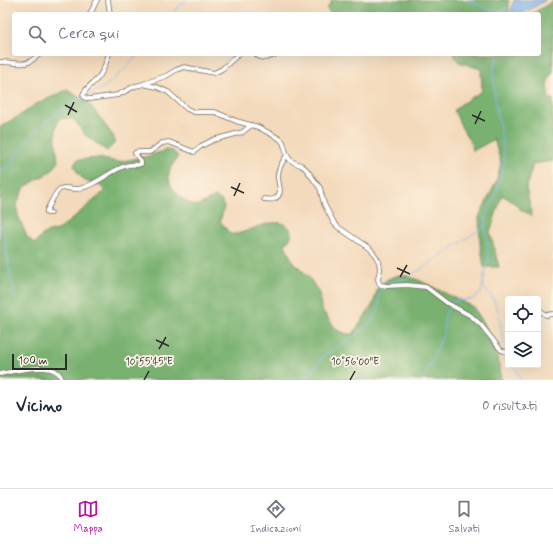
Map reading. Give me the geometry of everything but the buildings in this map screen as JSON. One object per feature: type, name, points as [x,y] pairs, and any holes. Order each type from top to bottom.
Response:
[{"type":"street","points":[[91,12],[97,0]]},
{"type":"street","points":[[108,0],[110,12]]},
{"type":"street","points":[[0,62],[8,61],[22,64],[29,62],[37,56]]},
{"type":"street","points":[[108,56],[99,77],[84,91],[83,95],[86,98],[90,99],[118,95],[135,86],[184,68],[214,72],[222,69],[237,56]]},
{"type":"street","points":[[257,56],[262,58],[272,56]]},
{"type":"street","points":[[143,84],[157,87],[168,92],[187,109],[194,112],[215,112],[268,132],[280,139],[283,142],[290,160],[302,165],[320,188],[324,204],[334,223],[370,249],[375,255],[379,262],[380,269],[378,279],[381,285],[426,287],[447,303],[471,316],[481,325],[501,350],[505,352]]},
{"type":"street","points":[[51,213],[47,213],[47,210],[56,192],[60,189],[81,189],[120,168],[129,165],[139,165],[141,162],[135,153],[136,152],[150,152],[162,143],[169,142],[194,152],[212,140],[243,132],[251,125]]},
{"type":"street","points":[[264,199],[273,199],[278,194],[280,190],[278,174],[287,154]]},
{"type":"street","points":[[541,311],[546,315],[553,314]]},
{"type":"street","points":[[0,374],[32,369],[52,369],[59,373],[62,380]]},
{"type":"green space","points":[[332,0],[509,0],[510,12],[329,12],[327,9]]},
{"type":"green space","points":[[553,1],[553,71],[547,83],[549,99],[553,99],[553,161],[533,164],[526,188],[532,216],[502,195],[490,232],[499,267],[484,267],[480,243],[479,217],[496,182],[501,163],[494,139],[473,151],[471,143],[454,110],[482,91],[481,69],[459,62],[454,56],[541,56],[541,12],[535,12]]},
{"type":"green space","points":[[67,90],[91,106],[114,137],[114,144],[107,151],[85,135],[74,119],[59,118],[56,128],[58,163],[48,173],[25,187],[18,201],[18,215],[27,237],[34,243],[36,243],[43,234],[59,229],[105,191],[101,186],[85,181],[78,174],[74,165],[77,160],[97,158],[118,162],[148,156],[166,150],[173,151],[178,156],[171,167],[169,179],[177,194],[187,202],[197,206],[215,197],[221,200],[224,207],[220,221],[230,234],[239,233],[273,223],[286,225],[290,229],[291,235],[285,245],[294,264],[308,276],[320,294],[321,309],[337,330],[347,334],[353,334],[373,304],[378,287],[388,279],[398,275],[407,276],[421,281],[473,307],[484,323],[498,358],[501,380],[0,380],[0,127],[27,111],[34,105]]},
{"type":"water","points":[[514,0],[546,0],[525,12],[512,12]]},
{"type":"waterway","points":[[173,12],[186,0]]},
{"type":"waterway","points":[[467,0],[488,9],[497,11],[502,11],[513,6]]},
{"type":"waterway","points":[[87,96],[103,88],[124,70],[136,56]]},
{"type":"waterway","points":[[385,285],[387,282],[406,279],[485,226],[487,215],[496,194],[504,160],[495,101],[493,72],[497,56]]},
{"type":"waterway","points":[[0,171],[10,165],[24,145],[42,124],[72,103],[84,97]]},
{"type":"waterway","points":[[0,225],[6,244],[15,298]]},
{"type":"waterway","points":[[452,304],[454,301],[473,299],[481,293],[486,267],[489,262],[485,226]]},
{"type":"waterway","points":[[299,380],[315,368],[324,355],[369,325],[379,309],[379,295],[383,287]]},
{"type":"waterway","points":[[484,287],[493,299],[497,309],[505,345]]},
{"type":"waterway","points":[[424,380],[443,335],[445,314],[450,306]]},
{"type":"waterway","points":[[515,368],[521,380]]}]
